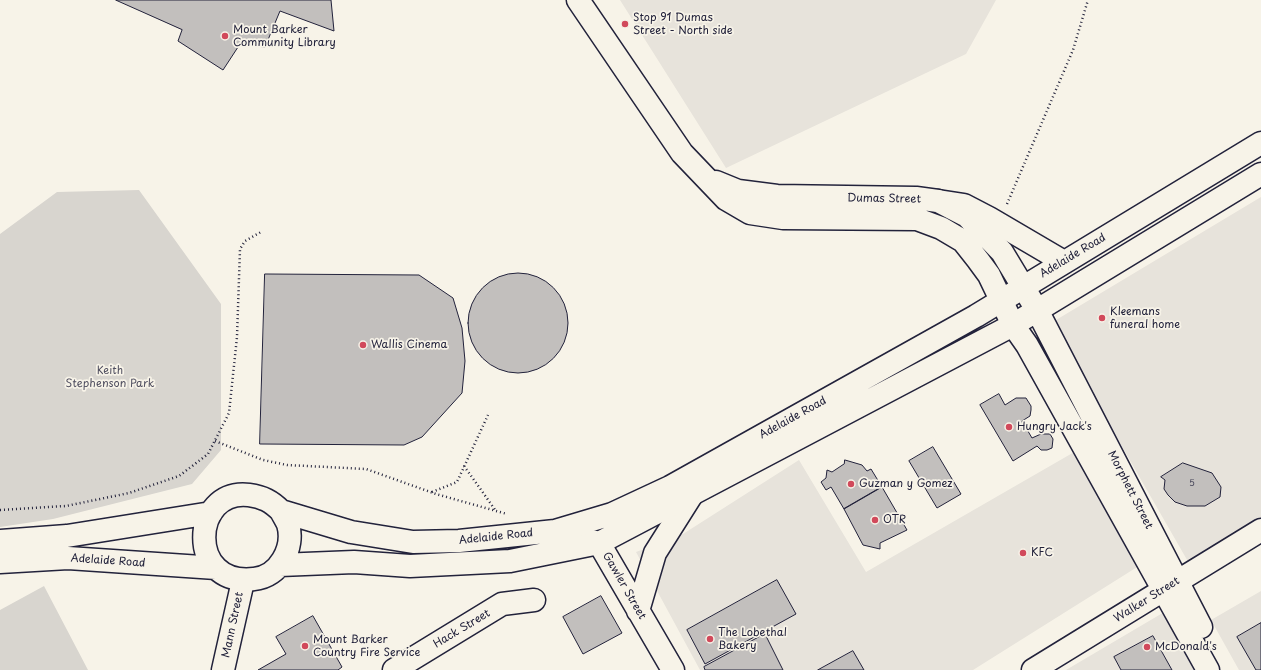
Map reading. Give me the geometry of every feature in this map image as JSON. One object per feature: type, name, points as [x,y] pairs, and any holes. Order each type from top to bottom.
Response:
[{"type":"main road","name":"Dumas Street","points":[[578,0],[682,153],[726,199],[750,213],[783,218],[917,219],[941,228],[963,241],[989,274],[1013,325]]},
{"type":"main road","name":"Adelaide Road","points":[[281,511],[351,532],[413,542],[459,541],[555,531],[612,514],[670,487],[976,316],[1000,300],[1261,143]]},
{"type":"main road","name":"Adelaide Road","points":[[280,564],[354,562],[410,566],[510,561],[599,543],[691,496],[1013,325],[1261,174]]},
{"type":"main road","name":"Dumas Street","points":[[706,178],[738,190],[777,196],[916,198],[938,201],[967,216],[1002,252],[1037,310]]},
{"type":"main road","points":[[938,201],[964,205],[1064,262]]},
{"type":"main road","name":"Morphett Street","points":[[1037,310],[1171,586],[1208,670]]},
{"type":"main road","name":"Morphett Street","points":[[1013,325],[1027,345],[1171,586],[1224,670]]},
{"type":"main road","points":[[242,494],[261,496],[274,504],[281,511],[288,524],[290,538],[288,549],[280,564],[269,574],[259,579],[243,581],[230,578],[216,568],[207,555],[204,542],[204,527],[211,513],[217,506],[231,497],[242,494]]},
{"type":"main road","points":[[638,611],[655,553],[691,496]]},
{"type":"main road","points":[[0,540],[67,536],[211,513]]},
{"type":"main road","name":"Walker Street","points":[[1033,670],[1261,530]]},
{"type":"main road","name":"Gawler Street","points":[[555,531],[599,543],[673,670]]},
{"type":"main road","name":"Adelaide Road","points":[[0,562],[68,558],[216,568]]},
{"type":"main road","name":"Mann Street","points":[[223,670],[243,581]]},
{"type":"main road","name":"Hack Street","points":[[394,670],[502,604],[534,600]]},
{"type":"path","points":[[1005,209],[1073,50],[1088,0]]},
{"type":"path","points":[[0,510],[66,506],[129,493],[179,476],[208,454],[229,413],[237,337],[240,249],[245,241],[261,232]]},
{"type":"path","points":[[431,492],[457,482],[488,415]]},
{"type":"path","points":[[215,442],[263,460],[287,465],[366,469],[431,492],[512,516]]},
{"type":"path","points":[[464,466],[496,511]]},
{"type":"shaded area","points":[[620,0],[996,0],[966,54],[726,168]]},
{"type":"shaded area","points":[[1261,197],[1261,527],[1190,565],[1051,323]]},
{"type":"shaded area","points":[[1076,451],[1142,564],[973,670],[700,670],[636,552],[683,534],[799,460],[866,572]]},
{"type":"shaded area","points":[[1261,591],[1261,670],[1239,670],[1211,620]]},
{"type":"shaded area","points":[[1166,611],[1199,670],[1066,670]]},
{"type":"green space","name":"Keith Stephenson Park","points":[[139,190],[221,304],[221,450],[192,484],[53,519],[0,527],[0,234],[57,192]]},
{"type":"green space","points":[[44,586],[88,670],[0,670],[0,610]]},
{"type":"building","name":"Mount Barker Community Library","points":[[116,0],[331,0],[334,31],[280,11],[265,47],[240,44],[223,70],[178,41],[182,30]]},
{"type":"building","points":[[508,273],[528,273],[537,276],[554,287],[565,304],[568,313],[568,333],[565,342],[554,359],[537,370],[528,373],[508,373],[490,365],[482,359],[476,351],[468,333],[468,313],[476,295],[482,287],[490,281]]},
{"type":"building","name":"Wallis Cinema","points":[[265,274],[419,275],[453,298],[462,328],[465,361],[462,393],[422,437],[404,445],[260,444]]},
{"type":"building","name":"Hungry Jack's","points":[[999,394],[1005,405],[1016,398],[1026,398],[1031,406],[1030,416],[1022,421],[1032,438],[1041,434],[1050,434],[1053,439],[1052,448],[1041,450],[1037,446],[1013,461],[980,405]]},
{"type":"building","name":"OTR","points":[[933,447],[961,494],[937,508],[909,461]]},
{"type":"building","name":"Guzman y Gomez","points":[[845,460],[862,465],[867,471],[871,469],[882,487],[844,509],[831,487],[826,490],[821,482],[826,478],[827,470],[832,472],[844,464]]},
{"type":"building","points":[[1183,463],[1212,473],[1221,487],[1220,497],[1205,506],[1187,506],[1175,502],[1164,489],[1165,480],[1161,477]]},
{"type":"building","name":"OTR","points":[[882,487],[907,530],[880,543],[880,549],[863,545],[844,509]]},
{"type":"building","points":[[777,580],[796,614],[705,664],[687,630]]},
{"type":"building","points":[[601,596],[622,633],[583,654],[563,617]]},
{"type":"building","name":"Mount Barker Country Fire Service","points":[[313,616],[342,667],[338,670],[258,670],[286,654],[276,637]]},
{"type":"building","points":[[1261,623],[1261,670],[1256,670],[1237,637]]},
{"type":"building","points":[[765,634],[783,670],[705,670],[704,667]]},
{"type":"building","name":"McDonald's","points":[[1153,636],[1172,670],[1121,670],[1114,657]]},
{"type":"building","points":[[853,651],[864,670],[818,670]]},
{"type":"place","name":"Stop 91 Dumas Street - North side","points":[[625,24]]},
{"type":"place","name":"Mount Barker Community Library","points":[[225,36]]},
{"type":"place","name":"Kleemans funeral home","points":[[1102,318]]},
{"type":"place","name":"Wallis Cinema","points":[[363,345]]},
{"type":"place","name":"Hungry Jack's","points":[[1009,427]]},
{"type":"place","name":"Guzman y Gomez","points":[[851,484]]},
{"type":"place","name":"OTR","points":[[875,520]]},
{"type":"place","name":"KFC","points":[[1023,553]]},
{"type":"place","name":"The Lobethal Bakery","points":[[710,639]]},
{"type":"place","name":"Mount Barker Country Fire Service","points":[[305,646]]},
{"type":"place","name":"McDonald's","points":[[1147,647]]}]
